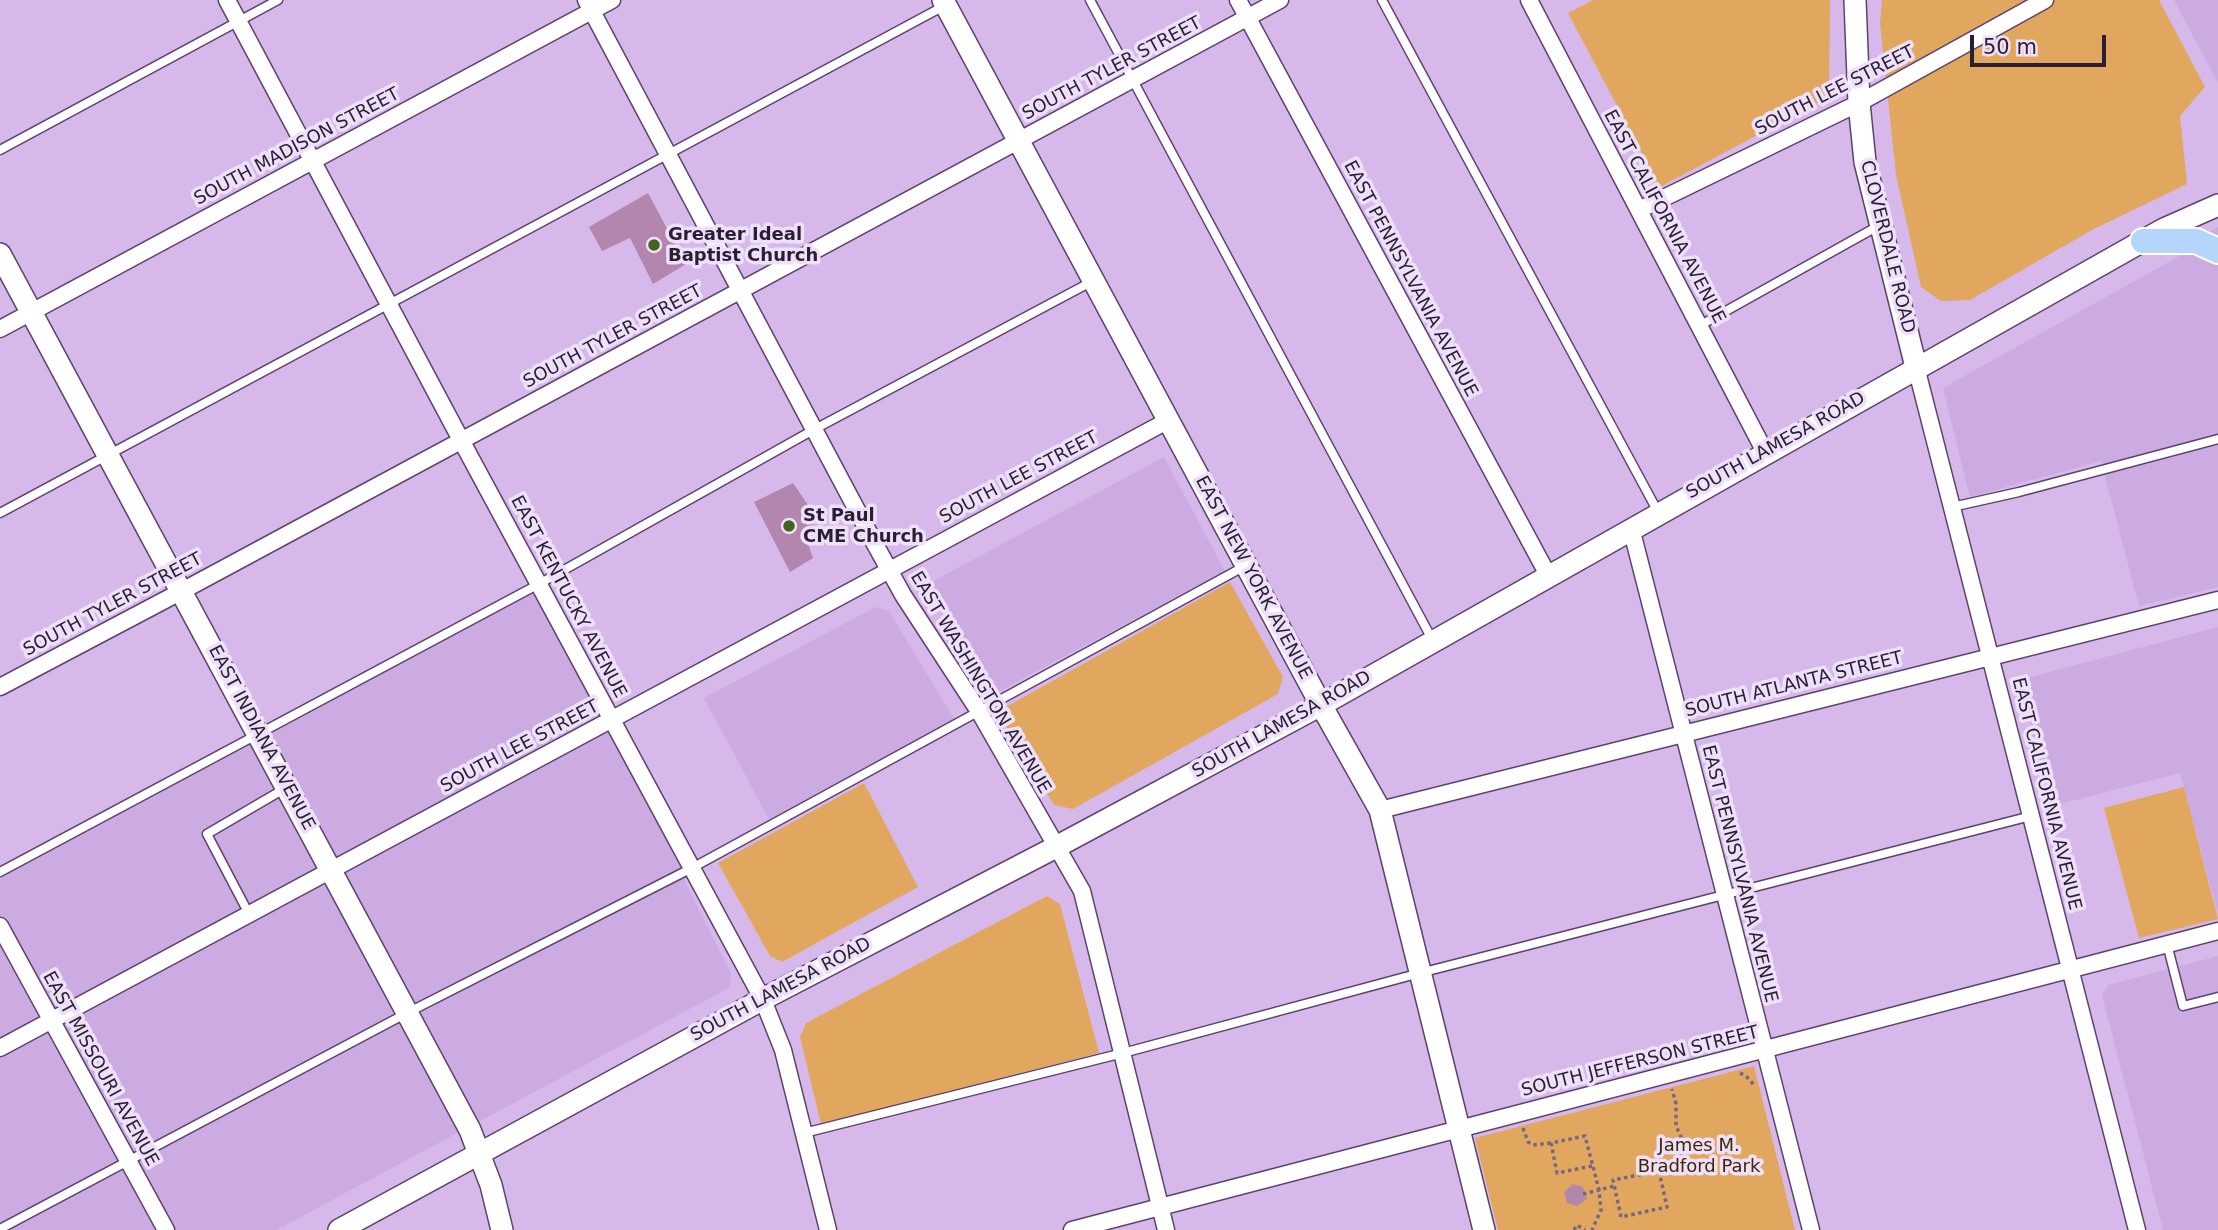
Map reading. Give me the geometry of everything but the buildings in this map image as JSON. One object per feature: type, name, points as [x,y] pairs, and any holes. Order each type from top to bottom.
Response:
[{"type":"main road","name":"CLOVERDALE ROAD","points":[[1855,0],[1859,103],[1865,162],[1916,367]]},
{"type":"main road","name":"EAST NEW YORK AVENUE","points":[[945,2],[1321,705],[1380,810],[1484,1230]]},
{"type":"main road","name":"SOUTH LAMESA ROAD","points":[[338,1230],[763,1000],[1321,705],[1916,367],[2143,241],[2218,205]]},
{"type":"main road","points":[[2143,241],[2196,241],[2218,251]]},
{"type":"main road","name":"EAST INDIANA AVENUE","points":[[0,254],[470,1130],[491,1185],[502,1230]]},
{"type":"street","name":"EAST KENTUCKY AVENUE","points":[[227,0],[763,1000],[783,1050],[828,1230]]},
{"type":"street","name":"SOUTH MADISON STREET","points":[[0,329],[312,161],[589,6],[612,0]]},
{"type":"street","name":"EAST PENNSYLVANIA AVENUE","points":[[1238,0],[1548,575]]},
{"type":"street","name":"SOUTH TYLER STREET","points":[[0,687],[1280,0]]},
{"type":"street","name":"SOUTH LEE STREET","points":[[1639,210],[1859,103],[2045,0]]},
{"type":"street","name":"EAST CALIFORNIA AVENUE","points":[[1532,1],[1765,452]]},
{"type":"street","name":"EAST WASHINGTON AVENUE","points":[[589,6],[889,570],[980,713],[1083,891],[1166,1230]]},
{"type":"street","name":"EAST CALIFORNIA AVENUE","points":[[1916,367],[2137,1230]]},
{"type":"street","name":"SOUTH LEE STREET","points":[[0,1048],[1168,420]]},
{"type":"street","name":"EAST PENNSYLVANIA AVENUE","points":[[1631,528],[1811,1230]]},
{"type":"street","name":"SOUTH ATLANTA STREET","points":[[1380,810],[2218,600]]},
{"type":"street","name":"EAST MISSOURI AVENUE","points":[[0,926],[166,1230]]},
{"type":"street","name":"SOUTH JEFFERSON STREET","points":[[1072,1230],[2218,931]]},
{"type":"lane","points":[[0,150],[278,0]]},
{"type":"lane","points":[[1090,0],[1433,641]]},
{"type":"lane","points":[[1382,0],[1659,512]]},
{"type":"lane","points":[[0,513],[669,155],[945,2]]},
{"type":"lane","points":[[1699,326],[1880,225]]},
{"type":"lane","points":[[0,872],[539,584],[814,429],[1094,281]]},
{"type":"lane","points":[[1952,507],[2218,439]]},
{"type":"lane","points":[[0,1230],[407,1013],[692,868],[1247,566]]},
{"type":"lane","points":[[250,914],[207,834],[287,787]]},
{"type":"lane","points":[[804,1133],[1123,1053],[2032,816]]},
{"type":"lane","points":[[2167,944],[2183,1006],[2218,997]]},
{"type":"path","points":[[1739,1073],[1754,1083],[1758,1096]]},
{"type":"path","points":[[1659,1171],[1667,1207],[1621,1217],[1613,1180],[1677,1166],[1684,1155],[1682,1139],[1676,1126],[1676,1104],[1672,1090]]},
{"type":"path","points":[[1512,1131],[1523,1128],[1528,1142],[1533,1145],[1585,1136],[1601,1210],[1592,1230]]},
{"type":"path","points":[[1551,1143],[1557,1173],[1592,1166]]},
{"type":"path","points":[[1583,1194],[1614,1186]]},
{"type":"path","points":[[1574,1230],[1577,1225],[1585,1230]]},
{"type":"shaded area","points":[[2174,0],[2218,0],[2218,83]]},
{"type":"shaded area","points":[[2218,227],[2218,587],[2139,606],[2101,461],[1970,497],[1943,388],[2183,254],[2196,253],[2207,233]]},
{"type":"shaded area","points":[[1164,457],[1225,571],[992,695],[924,586]]},
{"type":"shaded area","points":[[536,580],[686,859],[685,882],[731,973],[729,988],[276,1230],[0,1230],[0,868]]},
{"type":"shaded area","points":[[876,607],[889,611],[954,719],[769,819],[704,698]]},
{"type":"shaded area","points":[[2218,627],[2218,914],[2180,773],[2052,806],[2022,690],[2027,678]]},
{"type":"shaded area","points":[[2218,956],[2218,1230],[2163,1230],[2102,995],[2108,985]]},
{"type":"green space","points":[[1593,0],[1830,0],[1829,85],[1823,100],[1660,187],[1568,13]]},
{"type":"green space","points":[[1882,0],[2159,0],[2205,87],[2180,116],[2187,184],[2092,230],[1970,300],[1941,301],[1921,287],[1896,175],[1880,23]]},
{"type":"green space","points":[[1230,582],[1283,677],[1278,694],[1073,809],[1054,805],[997,712]]},
{"type":"green space","points":[[864,783],[918,887],[782,962],[770,956],[718,863]]},
{"type":"green space","points":[[2184,787],[2218,919],[2139,938],[2104,808]]},
{"type":"green space","points":[[1047,896],[1060,904],[1099,1053],[821,1124],[800,1037],[806,1023]]},
{"type":"green space","name":"James M. Bradford Park","points":[[1754,1066],[1795,1230],[1498,1230],[1475,1138]]},
{"type":"place","name":"Greater Ideal Baptist Church","points":[[654,245]]},
{"type":"place","name":"St Paul CME Church","points":[[789,526]]}]
